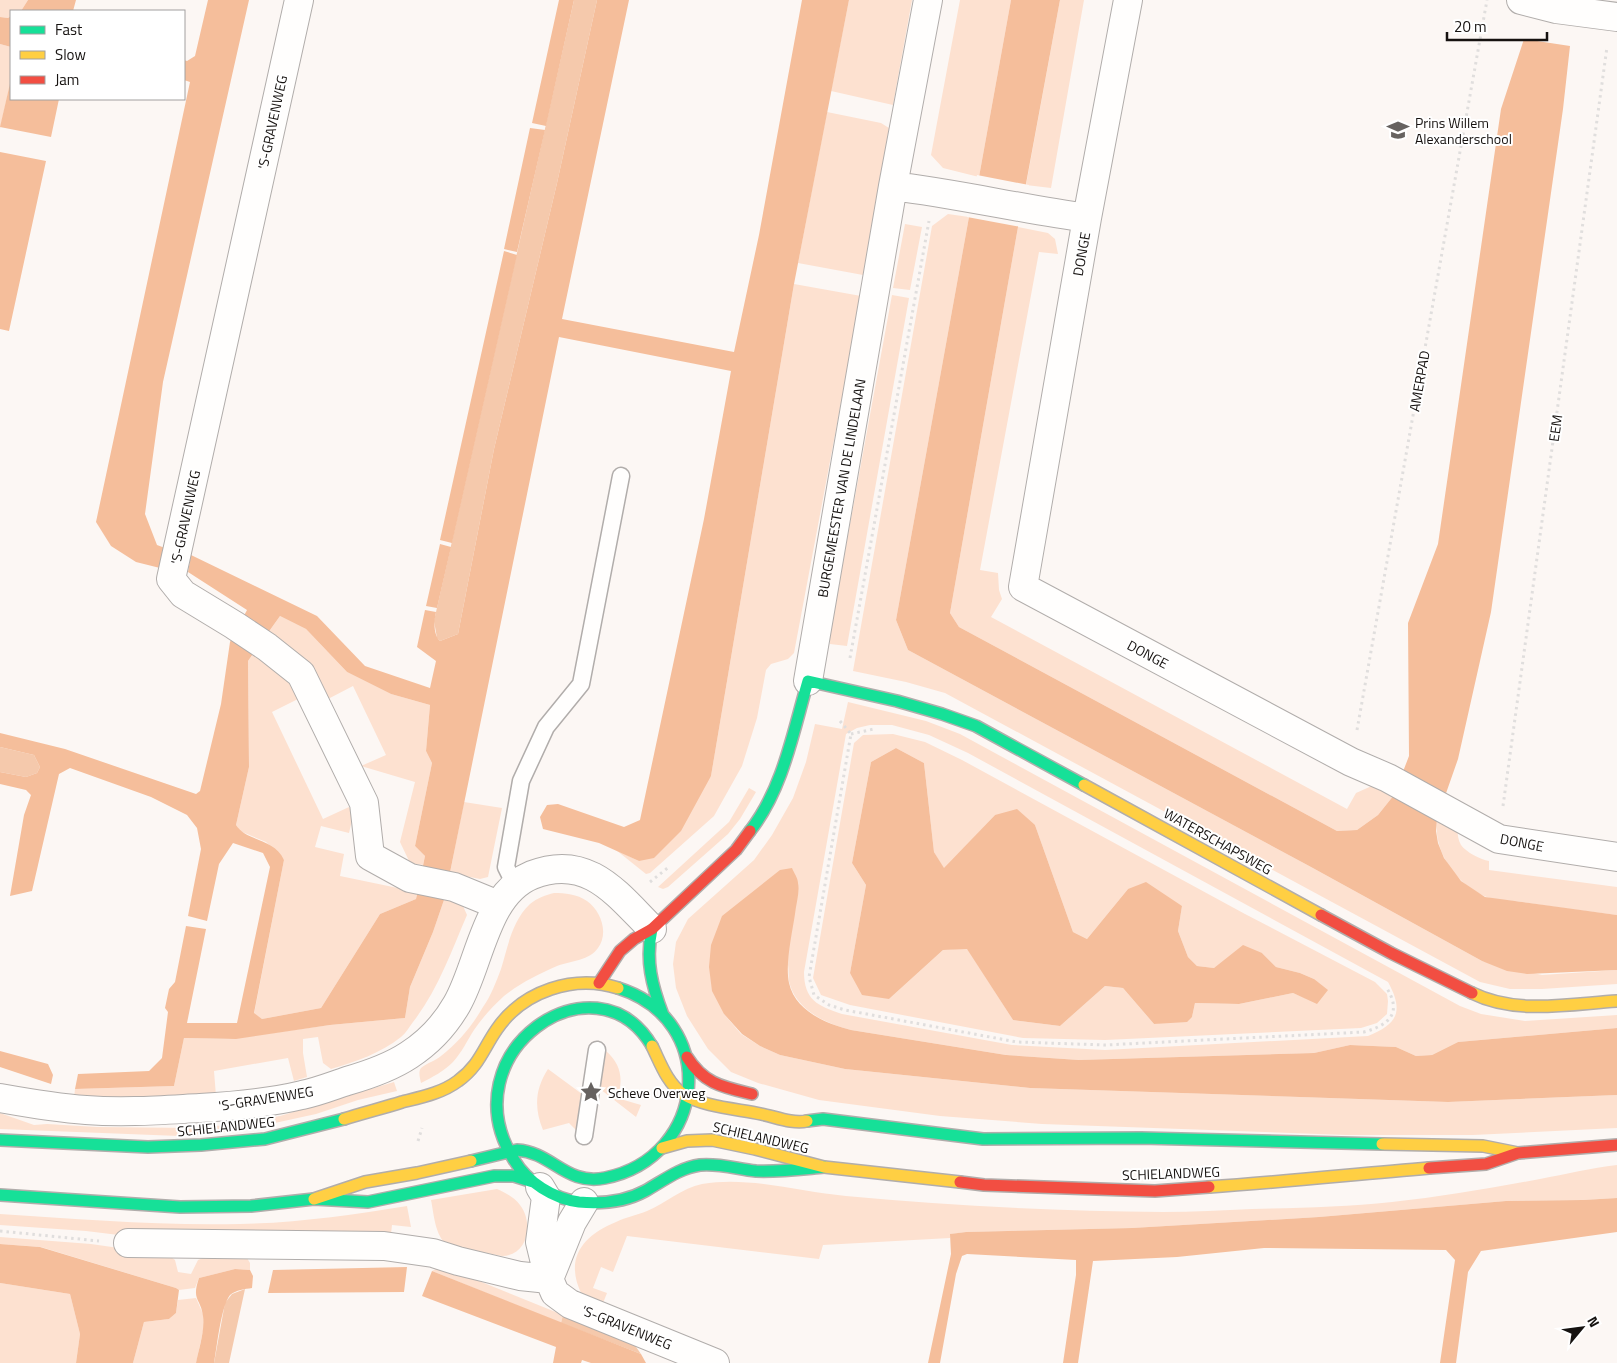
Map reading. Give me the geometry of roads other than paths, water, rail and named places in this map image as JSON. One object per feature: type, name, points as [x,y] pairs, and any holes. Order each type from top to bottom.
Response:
[{"type":"main road","name":"WATERSCHAPSWEG","points":[[808,681],[897,701],[976,726],[1391,953],[1484,999],[1518,1006],[1617,1000]]},
{"type":"main road","name":"BURGEMEESTER VAN DE LINDELAAN","points":[[592,992],[620,951],[634,939],[652,929],[736,850],[761,817],[783,767],[808,681]]},
{"type":"main road","points":[[652,929],[648,943],[653,987],[663,1015],[678,1037],[692,1068],[708,1082],[763,1096]]},
{"type":"main road","name":"SCHIELANDWEG","points":[[0,1140],[148,1147],[201,1145],[265,1139],[307,1130],[440,1091],[455,1083],[468,1072],[479,1059],[500,1024],[508,1015],[526,1000],[559,986],[583,982],[592,992],[631,991],[663,1015]]},
{"type":"main road","points":[[567,1011],[592,992]]},
{"type":"main road","points":[[536,1184],[519,1168],[508,1152],[500,1132],[496,1106],[500,1080],[507,1060],[532,1029],[548,1019],[567,1011],[596,1008],[616,1014],[630,1021],[648,1039],[660,1066],[670,1081],[682,1093],[688,1096]]},
{"type":"main road","points":[[584,1202],[592,1192],[613,1177],[638,1167],[662,1148],[679,1124],[688,1096],[690,1077],[687,1057]]},
{"type":"main road","name":"SCHIELANDWEG","points":[[688,1096],[699,1101],[801,1122],[823,1119],[983,1139],[1141,1138],[1483,1146],[1518,1153]]},
{"type":"main road","name":"SCHIELANDWEG","points":[[807,1110],[823,1119]]},
{"type":"main road","name":"SCHIELANDWEG","points":[[662,1148],[687,1141],[712,1140],[824,1167],[984,1185],[1155,1191],[1298,1181],[1333,1176],[1486,1164],[1518,1153],[1617,1146]]},
{"type":"main road","points":[[314,1199],[365,1182],[524,1150],[539,1154],[568,1174],[580,1178],[613,1177]]},
{"type":"main road","name":"SCHIELANDWEG","points":[[536,1184],[562,1198],[600,1203],[619,1201],[638,1195],[680,1170],[699,1165],[718,1165],[759,1171],[824,1167]]},
{"type":"main road","points":[[0,1195],[180,1207],[251,1206],[314,1199],[368,1202],[494,1176],[514,1176],[536,1184]]},
{"type":"street","name":"'S-GRAVENWEG","points":[[299,0],[171,579],[183,594],[267,647],[301,674],[364,802],[370,856],[410,878],[454,887],[498,905]]},
{"type":"street","name":"BURGEMEESTER VAN DE LINDELAAN","points":[[808,681],[893,186],[928,0]]},
{"type":"street","name":"DONGE","points":[[1128,0],[1087,218],[1023,587],[1351,762],[1388,778],[1499,839],[1617,857]]},
{"type":"street","points":[[1521,0],[1556,9],[1614,17]]},
{"type":"street","name":"DONGE","points":[[893,186],[1087,218]]},
{"type":"street","name":"'S-GRAVENWEG","points":[[0,1098],[86,1110],[148,1111],[241,1105],[302,1095],[383,1068],[408,1056],[422,1046],[447,1020],[466,985],[498,905],[515,884],[532,875],[548,870],[578,871],[600,880],[652,929]]},
{"type":"street","name":"'S-GRAVENWEG","points":[[536,1184],[546,1197],[540,1242],[549,1279],[555,1293],[570,1304],[715,1363]]},
{"type":"street","points":[[128,1243],[384,1246],[433,1253],[520,1276],[549,1279],[572,1222],[584,1202]]},
{"type":"lane","points":[[515,884],[506,866],[521,781],[546,727],[581,684],[621,476]]},
{"type":"lane","points":[[584,1136],[597,1050]]},
{"type":"place","name":"Prins Willem Alexanderschool","points":[[1398,130]]},
{"type":"place","name":"Scheve Overweg","points":[[591,1092]]}]
